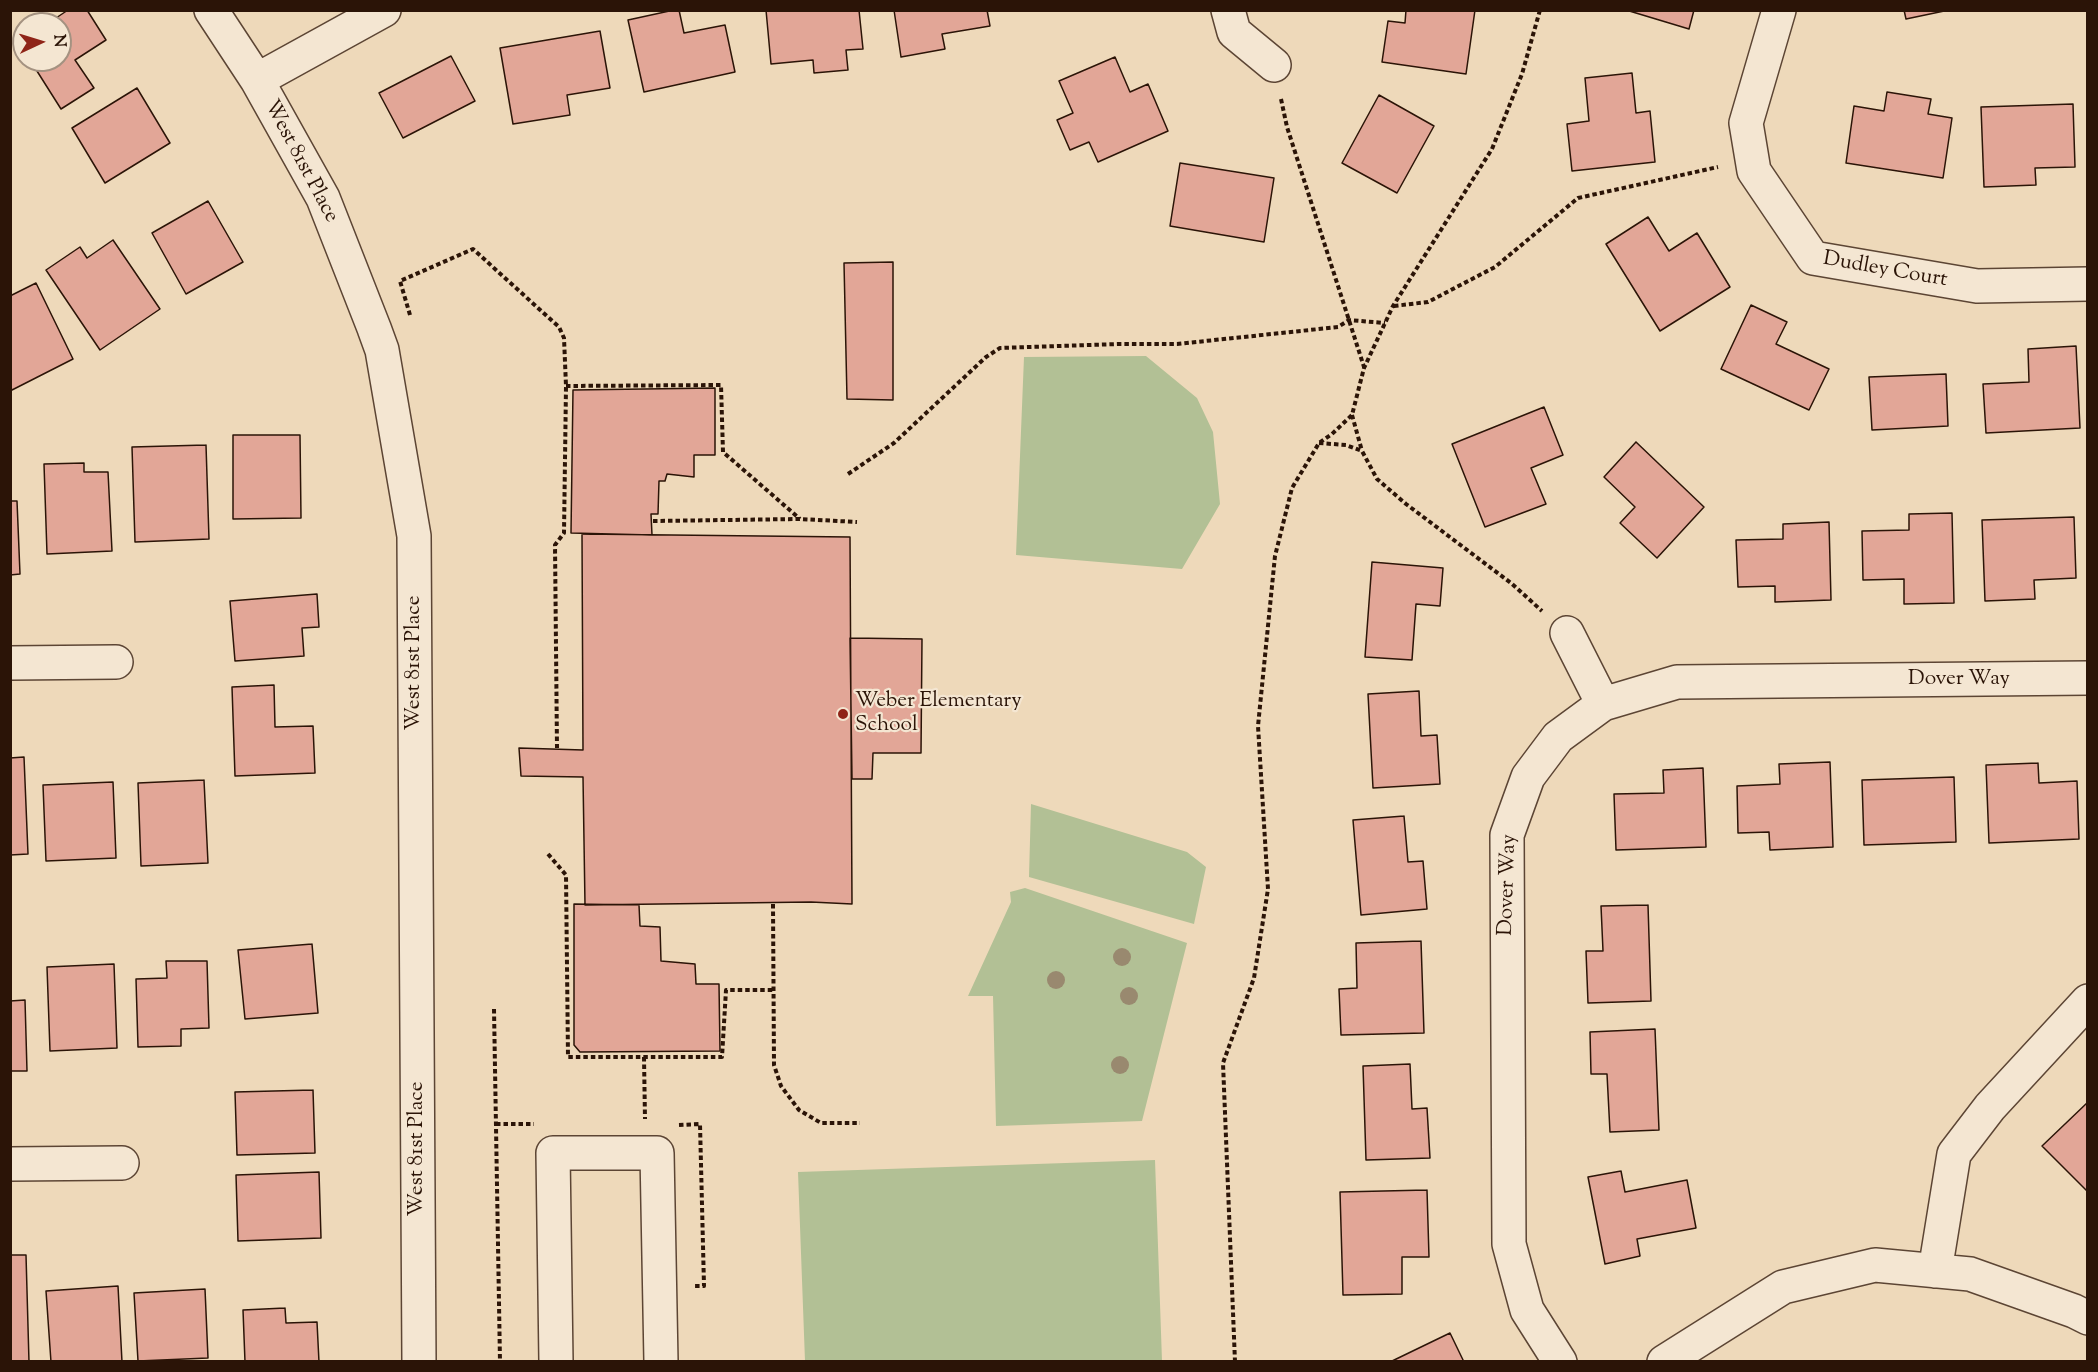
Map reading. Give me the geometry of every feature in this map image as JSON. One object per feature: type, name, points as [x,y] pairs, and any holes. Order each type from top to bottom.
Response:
[{"type":"street","name":"West 81st Place","points":[[211,10],[257,80],[324,198],[382,350],[414,536],[419,1362]]},
{"type":"street","points":[[257,80],[384,10]]},
{"type":"street","points":[[1228,10],[1234,32],[1274,65]]},
{"type":"street","name":"Dudley Court","points":[[1779,10],[1746,123],[1754,171],[1813,258],[1977,286],[2088,284]]},
{"type":"street","points":[[1567,633],[1603,704]]},
{"type":"street","points":[[10,663],[116,662]]},
{"type":"street","name":"Dover Way","points":[[1560,1362],[1527,1310],[1509,1244],[1507,835],[1528,777],[1558,737],[1603,704],[1677,682],[2088,678]]},
{"type":"street","points":[[1935,1271],[1954,1154],[1989,1107],[2088,1001]]},
{"type":"street","points":[[556,1362],[553,1153],[657,1153],[661,1362]]},
{"type":"street","points":[[10,1164],[122,1163]]},
{"type":"street","points":[[1664,1362],[1782,1287],[1875,1265],[1971,1274],[2088,1318]]},
{"type":"path","points":[[1540,10],[1522,74],[1492,149],[1393,306],[1364,368],[1352,415],[1362,451],[1377,479],[1511,583],[1567,633]]},
{"type":"path","points":[[1274,65],[1287,127],[1364,368]]},
{"type":"path","points":[[1393,306],[1428,302],[1495,267],[1578,198],[1722,166],[1754,171]]},
{"type":"path","points":[[412,323],[400,281],[473,249],[559,327],[564,338],[566,386],[564,533],[555,545],[557,748]]},
{"type":"path","points":[[848,474],[894,443],[986,357],[1000,348],[1177,344],[1338,327],[1349,320],[1385,323]]},
{"type":"path","points":[[566,386],[721,385],[723,452],[800,519]]},
{"type":"path","points":[[1235,1362],[1223,1063],[1254,978],[1268,889],[1258,726],[1275,556],[1292,488],[1319,443],[1352,415]]},
{"type":"path","points":[[1319,443],[1346,445],[1362,451]]},
{"type":"path","points":[[652,521],[800,519],[856,522]]},
{"type":"path","points":[[548,854],[566,875],[568,1057],[722,1058],[726,990],[773,990]]},
{"type":"path","points":[[773,904],[774,1065],[781,1086],[799,1110],[821,1123],[860,1123]]},
{"type":"path","points":[[494,1009],[500,1362]]},
{"type":"path","points":[[644,1057],[645,1125]]},
{"type":"green space","points":[[1146,356],[1197,398],[1213,432],[1220,504],[1182,569],[1016,555],[1024,357]]},
{"type":"green space","points":[[1031,804],[1187,852],[1206,867],[1194,924],[1029,877]]},
{"type":"green space","points":[[1025,888],[1187,943],[1142,1121],[996,1126],[993,996],[968,996],[1011,902],[1010,892]]},
{"type":"green space","points":[[1155,1160],[1162,1361],[805,1361],[798,1172]]},
{"type":"building","points":[[87,10],[106,40],[75,60],[94,88],[61,109],[38,72],[72,72],[72,12],[65,12]]},
{"type":"building","points":[[679,10],[684,33],[725,25],[735,72],[644,92],[628,20]]},
{"type":"building","points":[[766,10],[859,10],[863,49],[846,50],[848,70],[814,73],[813,60],[771,64]]},
{"type":"building","points":[[894,10],[987,10],[990,26],[942,34],[945,49],[901,57]]},
{"type":"building","points":[[1406,10],[1475,10],[1466,74],[1382,62],[1388,21],[1405,23]]},
{"type":"building","points":[[1626,10],[1694,10],[1689,29]]},
{"type":"building","points":[[1904,10],[1949,10],[1906,19]]},
{"type":"building","points":[[600,31],[610,88],[567,95],[570,115],[513,124],[500,48]]},
{"type":"building","points":[[451,56],[475,101],[403,138],[379,93]]},
{"type":"building","points":[[1115,57],[1130,92],[1148,84],[1168,131],[1098,162],[1089,142],[1070,150],[1057,120],[1073,113],[1059,81]]},
{"type":"building","points":[[1632,73],[1636,113],[1650,111],[1655,162],[1572,171],[1567,124],[1589,121],[1585,78]]},
{"type":"building","points":[[137,88],[170,143],[105,183],[72,128]]},
{"type":"building","points":[[1887,92],[1931,99],[1928,114],[1952,118],[1943,178],[1846,163],[1854,106],[1884,111]]},
{"type":"building","points":[[1379,95],[1434,126],[1397,193],[1342,163]]},
{"type":"building","points":[[2073,104],[2075,167],[2035,168],[2036,185],[1984,187],[1981,107]]},
{"type":"building","points":[[1180,163],[1274,178],[1264,242],[1170,226]]},
{"type":"building","points":[[208,201],[243,262],[186,294],[152,233]]},
{"type":"building","points":[[1648,217],[1669,251],[1697,233],[1730,287],[1660,331],[1606,244]]},
{"type":"building","points":[[113,240],[160,309],[100,350],[46,270],[80,247],[87,258]]},
{"type":"building","points":[[893,262],[893,400],[847,399],[844,263]]},
{"type":"building","points":[[36,283],[73,359],[12,390],[10,386],[10,296]]},
{"type":"building","points":[[1751,305],[1787,322],[1776,344],[1829,369],[1809,410],[1721,369]]},
{"type":"building","points":[[2076,346],[2080,428],[1986,433],[1983,384],[2029,382],[2028,349]]},
{"type":"building","points":[[1946,374],[1948,426],[1872,430],[1869,377]]},
{"type":"building","points":[[715,388],[715,455],[694,455],[694,477],[667,474],[665,481],[659,481],[658,514],[651,514],[652,535],[571,533],[573,390]]},
{"type":"building","points":[[1544,407],[1563,455],[1531,468],[1546,504],[1485,527],[1452,444]]},
{"type":"building","points":[[233,435],[300,435],[301,518],[233,519]]},
{"type":"building","points":[[1636,442],[1704,507],[1657,558],[1620,523],[1635,507],[1604,477]]},
{"type":"building","points":[[206,445],[209,539],[135,542],[132,447]]},
{"type":"building","points":[[84,463],[84,472],[108,472],[112,551],[47,554],[44,464]]},
{"type":"building","points":[[10,501],[17,501],[20,574],[10,575]]},
{"type":"building","points":[[1952,513],[1954,603],[1904,604],[1904,579],[1863,580],[1862,531],[1909,530],[1909,514]]},
{"type":"building","points":[[2074,517],[2076,578],[2034,580],[2035,599],[1985,601],[1982,520]]},
{"type":"building","points":[[1829,522],[1831,600],[1775,602],[1775,586],[1738,587],[1736,540],[1783,539],[1783,524]]},
{"type":"building","points":[[582,534],[850,537],[852,904],[811,902],[585,905],[583,777],[521,776],[519,748],[583,750]]},
{"type":"building","points":[[1372,562],[1443,568],[1440,606],[1416,604],[1412,660],[1365,657]]},
{"type":"building","points":[[317,594],[319,627],[302,628],[304,656],[235,661],[230,601]]},
{"type":"building","points":[[850,638],[922,639],[921,753],[873,753],[872,779],[852,779]]},
{"type":"building","points":[[274,685],[275,727],[313,726],[315,773],[235,776],[232,687]]},
{"type":"building","points":[[1419,691],[1421,736],[1437,735],[1440,784],[1373,788],[1368,694]]},
{"type":"building","points":[[24,757],[28,854],[10,855],[10,758]]},
{"type":"building","points":[[1830,762],[1833,847],[1770,850],[1769,832],[1738,833],[1737,786],[1780,784],[1779,764]]},
{"type":"building","points":[[2038,763],[2039,783],[2077,781],[2079,839],[1989,843],[1986,765]]},
{"type":"building","points":[[1703,768],[1706,847],[1616,850],[1614,794],[1664,793],[1663,770]]},
{"type":"building","points":[[1954,777],[1956,842],[1864,845],[1862,780]]},
{"type":"building","points":[[204,780],[208,863],[141,866],[138,783]]},
{"type":"building","points":[[113,782],[116,858],[46,861],[43,785]]},
{"type":"building","points":[[1404,816],[1408,862],[1423,861],[1427,909],[1361,915],[1353,820]]},
{"type":"building","points":[[574,904],[639,905],[640,926],[660,927],[661,961],[695,964],[696,984],[719,984],[720,1051],[580,1052],[574,1045]]},
{"type":"building","points":[[1648,905],[1651,1001],[1588,1003],[1586,951],[1603,951],[1601,906]]},
{"type":"building","points":[[1421,941],[1424,1033],[1341,1035],[1339,989],[1357,988],[1356,943]]},
{"type":"building","points":[[312,944],[318,1013],[245,1019],[238,950]]},
{"type":"building","points":[[166,961],[207,961],[209,1028],[181,1029],[181,1046],[138,1047],[136,979],[167,978]]},
{"type":"building","points":[[114,964],[117,1048],[50,1051],[47,967]]},
{"type":"building","points":[[25,1000],[27,1071],[10,1071],[10,1001]]},
{"type":"building","points":[[1655,1029],[1659,1130],[1610,1132],[1607,1074],[1591,1074],[1590,1032]]},
{"type":"building","points":[[1410,1064],[1412,1109],[1427,1108],[1430,1158],[1366,1160],[1363,1066]]},
{"type":"building","points":[[313,1090],[315,1153],[237,1155],[235,1092]]},
{"type":"building","points":[[2088,1102],[2088,1192],[2042,1146]]},
{"type":"building","points":[[1621,1171],[1625,1192],[1687,1180],[1696,1228],[1637,1239],[1640,1256],[1605,1264],[1588,1177]]},
{"type":"building","points":[[319,1172],[321,1238],[238,1241],[236,1175]]},
{"type":"building","points":[[1427,1190],[1429,1257],[1402,1257],[1402,1294],[1343,1295],[1340,1192]]},
{"type":"building","points":[[10,1255],[26,1255],[29,1362],[10,1362]]},
{"type":"building","points":[[118,1286],[122,1362],[51,1362],[46,1291]]},
{"type":"building","points":[[205,1289],[208,1358],[138,1361],[134,1293]]},
{"type":"building","points":[[285,1308],[286,1323],[317,1322],[319,1362],[245,1362],[243,1310]]},
{"type":"building","points":[[1450,1333],[1464,1362],[1390,1362]]},
{"type":"place","name":"Weber Elementary School","points":[[843,714]]}]
